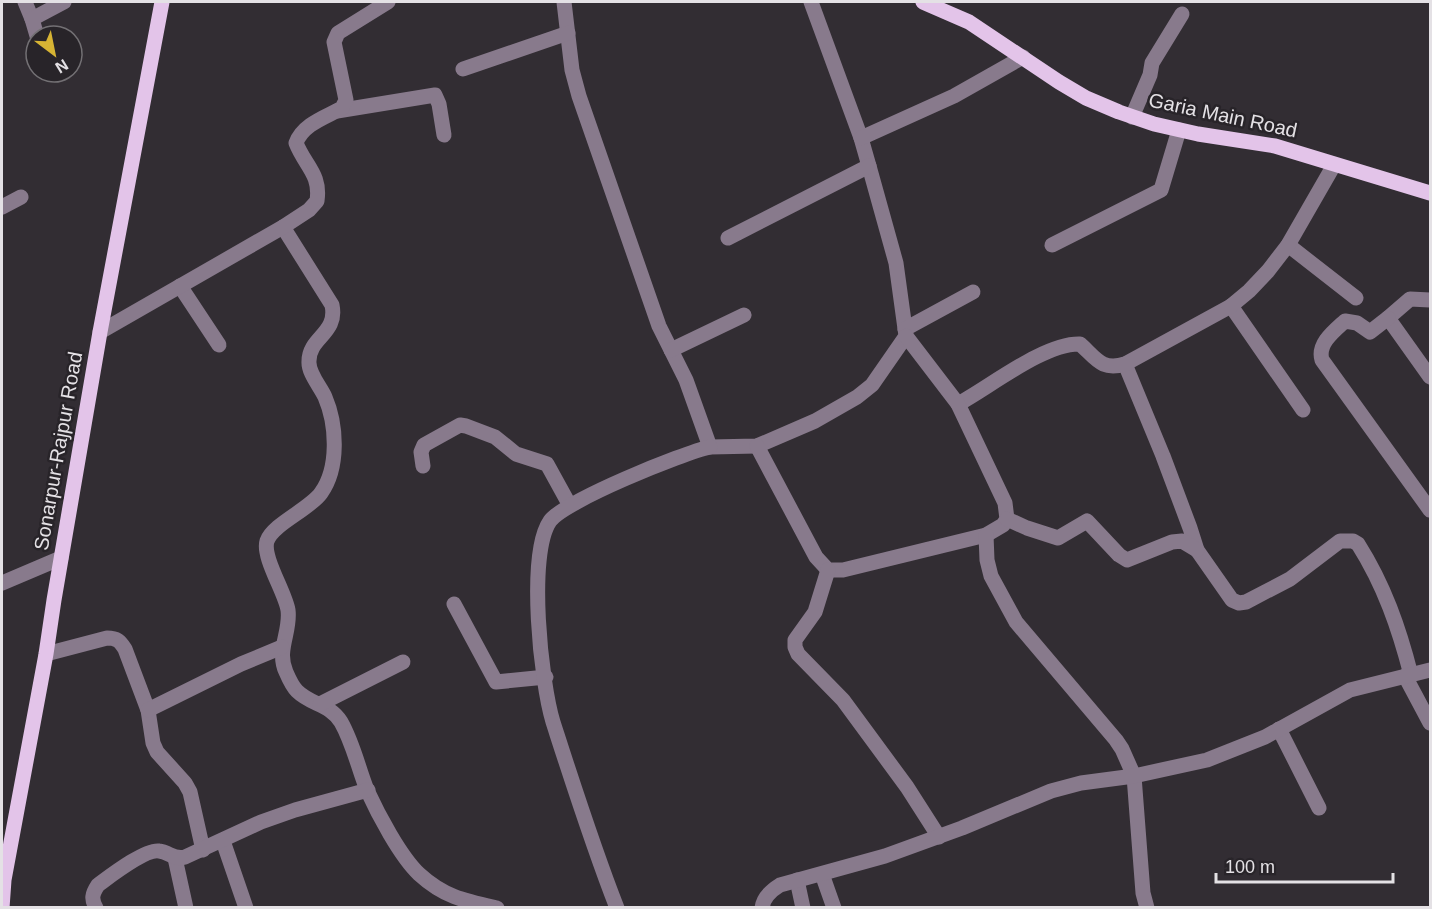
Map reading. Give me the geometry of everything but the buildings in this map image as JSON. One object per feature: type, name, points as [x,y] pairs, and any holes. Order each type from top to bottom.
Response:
[{"type":"main road","name":"Sonarpur-Rajpur Road","points":[[2,908],[3,879],[17,818],[100,332],[162,2]]},
{"type":"main road","name":"Garia Main Road","points":[[923,2],[969,22],[1086,98],[1132,117],[1179,130],[1265,144],[1431,193]]},
{"type":"street","points":[[25,2],[33,24]]},
{"type":"street","points":[[32,19],[64,2]]},
{"type":"street","points":[[100,332],[283,227],[309,210],[317,201],[318,183],[296,143],[298,136],[312,124],[342,108],[346,100],[334,42],[338,33],[388,2]]},
{"type":"street","points":[[564,2],[572,70],[582,105],[659,326],[686,380],[710,447]]},
{"type":"street","points":[[757,446],[816,557],[828,570],[843,570],[986,535],[1003,525],[1007,519],[1005,503],[958,404],[906,333],[896,263],[861,138],[811,2]]},
{"type":"street","points":[[1132,117],[1150,75],[1152,63],[1182,14]]},
{"type":"street","points":[[463,69],[568,33]]},
{"type":"street","points":[[861,138],[954,96],[1023,57]]},
{"type":"street","points":[[336,111],[435,95],[439,104],[444,135]]},
{"type":"street","points":[[1052,245],[1161,189],[1179,130]]},
{"type":"street","points":[[958,404],[1023,364],[1060,347],[1080,344],[1102,364],[1110,367],[1125,364],[1231,306],[1268,271],[1288,245],[1334,165]]},
{"type":"street","points":[[728,238],[869,166]]},
{"type":"street","points":[[2,207],[21,197]]},
{"type":"street","points":[[283,227],[332,305],[334,315],[332,326],[312,349],[308,358],[309,366],[331,415],[333,446],[331,476],[320,495],[273,532],[267,542],[267,554],[288,611],[282,647],[285,670],[298,692],[334,712],[340,721],[351,743],[368,790],[402,854],[418,873],[447,895],[497,908]]},
{"type":"street","points":[[1288,245],[1356,298]]},
{"type":"street","points":[[180,286],[219,345]]},
{"type":"street","points":[[617,908],[599,861],[553,721],[537,588],[538,563],[544,531],[552,518],[569,504],[681,456],[710,447],[757,446],[815,421],[857,397],[872,385],[906,333],[973,291]]},
{"type":"street","points":[[1431,300],[1410,299],[1370,332],[1357,323],[1345,321],[1323,344],[1320,353],[1322,360],[1431,510]]},
{"type":"street","points":[[1231,306],[1303,410]]},
{"type":"street","points":[[671,350],[744,315]]},
{"type":"street","points":[[1388,318],[1431,377]]},
{"type":"street","points":[[1125,364],[1163,456],[1197,550],[1232,600],[1239,603],[1246,602],[1290,579],[1336,544],[1346,540],[1359,544],[1382,585],[1401,637],[1408,675],[1431,723]]},
{"type":"street","points":[[423,466],[421,452],[424,445],[456,427],[466,426],[495,437],[516,454],[547,464],[569,504]]},
{"type":"street","points":[[1007,519],[1058,538],[1087,520],[1119,555],[1127,560],[1172,542],[1182,541],[1197,550]]},
{"type":"street","points":[[986,535],[987,560],[991,576],[1016,622],[1116,740],[1134,776],[1143,893],[1147,908]]},
{"type":"street","points":[[2,583],[61,558]]},
{"type":"street","points":[[828,570],[815,612],[795,640],[795,647],[798,654],[843,700],[907,787],[939,837]]},
{"type":"street","points":[[454,604],[496,682],[546,677]]},
{"type":"street","points":[[46,654],[107,638],[115,638],[125,649],[148,710],[153,743],[157,752],[185,783],[190,792],[203,850]]},
{"type":"street","points":[[148,710],[241,664],[282,647]]},
{"type":"street","points":[[320,704],[403,662]]},
{"type":"street","points":[[762,908],[770,891],[780,885],[867,862],[939,837],[1051,791],[1081,783],[1134,776],[1207,760],[1247,745],[1350,690],[1431,670]]},
{"type":"street","points":[[1279,729],[1319,808]]},
{"type":"street","points":[[96,908],[92,901],[93,893],[98,885],[149,852],[161,851],[175,858],[185,857],[261,822],[368,790]]},
{"type":"street","points":[[223,841],[246,908]]},
{"type":"street","points":[[175,858],[186,908]]},
{"type":"street","points":[[822,874],[834,908]]},
{"type":"street","points":[[797,880],[803,908]]}]
